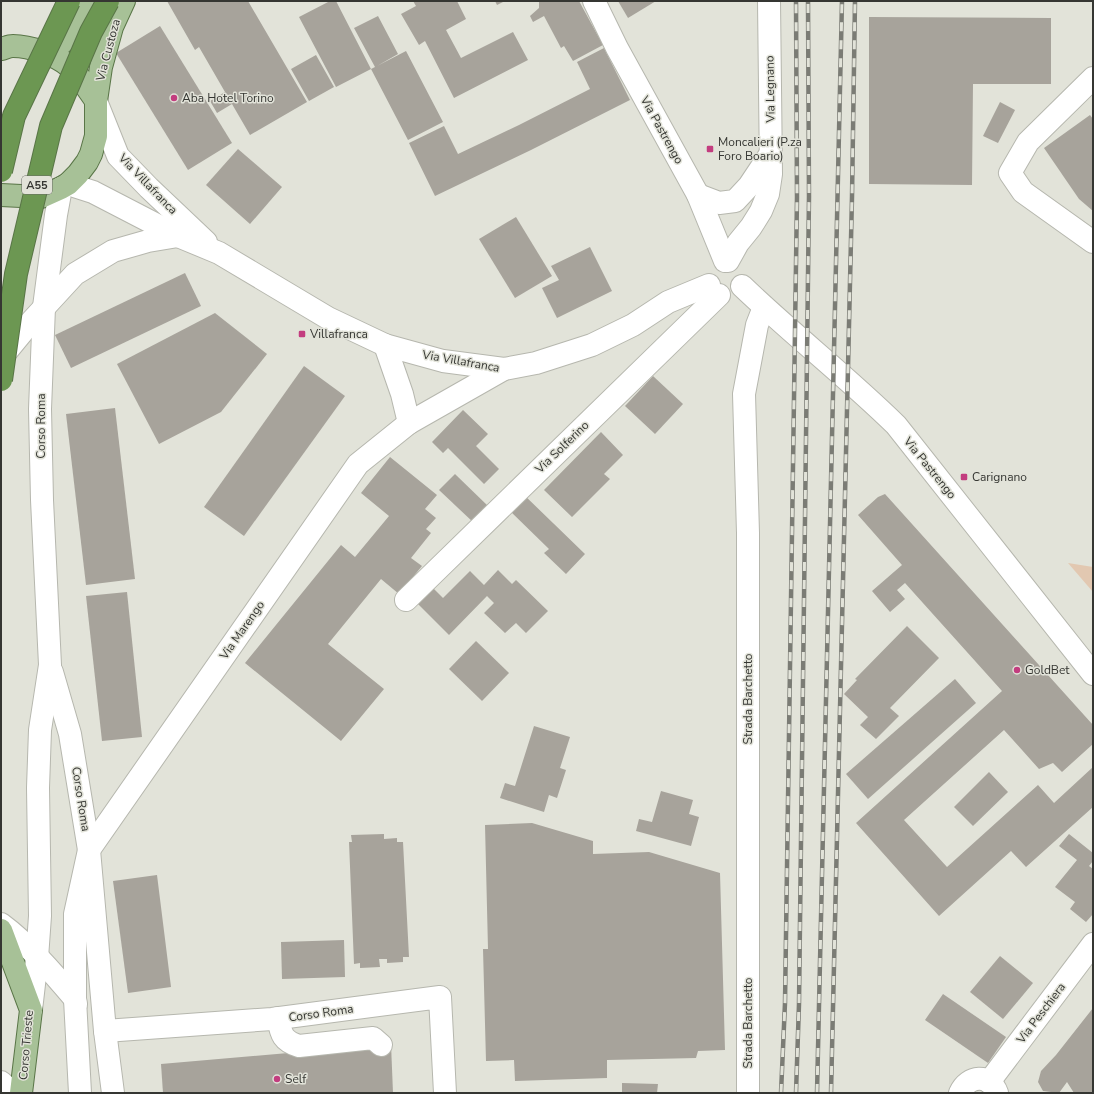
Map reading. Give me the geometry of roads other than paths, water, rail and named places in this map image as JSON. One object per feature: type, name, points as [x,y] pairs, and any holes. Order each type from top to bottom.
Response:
[{"type":"highway","points":[[1,171],[14,116],[69,1]]},
{"type":"highway","name":"A55","points":[[1,380],[16,274],[51,126],[91,32],[108,1]]},
{"type":"main road","points":[[49,55],[70,35],[83,16],[90,1]]},
{"type":"main road","name":"Via Custoza","points":[[64,186],[78,174],[91,154],[96,136],[96,101],[101,67],[112,27],[124,1]]},
{"type":"main road","points":[[4,43],[28,47],[49,55],[67,65],[81,79],[96,101]]},
{"type":"main road","points":[[1,195],[41,196],[64,186]]},
{"type":"main road","points":[[1,338],[9,274],[29,196]]},
{"type":"main road","name":"Corso Trieste","points":[[1,930],[32,1010],[21,1093]]},
{"type":"street","name":"Via Pastrengo","points":[[594,1],[617,48],[698,195],[726,261],[736,264],[742,272],[742,286],[866,396],[896,425],[1093,674]]},
{"type":"street","name":"Via Legnano","points":[[726,261],[751,227],[761,211],[768,194],[771,174],[769,1]]},
{"type":"street","points":[[1093,78],[1028,142],[1010,173],[1023,192],[1093,242]]},
{"type":"street","name":"Via Villafranca","points":[[96,101],[118,156],[149,188],[219,253]]},
{"type":"street","points":[[698,195],[719,202],[735,201],[749,186],[771,152]]},
{"type":"street","name":"Via Villafranca","points":[[64,186],[93,192],[178,236],[219,253],[328,318],[385,345],[443,360],[504,369],[536,364],[592,345],[633,326],[668,302],[714,290]]},
{"type":"street","name":"Corso Roma","points":[[32,1010],[40,916],[38,788],[40,730],[50,665],[42,500],[40,409],[44,307],[56,215],[64,186]]},
{"type":"street","points":[[1,358],[44,307],[75,274],[113,251],[148,241],[178,236]]},
{"type":"street","points":[[726,261],[718,263],[712,268],[708,278],[714,290],[731,296],[738,292],[742,286]]},
{"type":"street","name":"Via Solferino","points":[[406,600],[714,290]]},
{"type":"street","name":"Strada Barchetto","points":[[748,1093],[748,533],[744,394],[757,325],[764,307]]},
{"type":"street","points":[[385,345],[402,394],[409,423]]},
{"type":"street","name":"Via Marengo","points":[[89,850],[358,464],[409,423],[504,369]]},
{"type":"street","name":"Corso Roma","points":[[50,665],[70,734],[89,850],[113,1093]]},
{"type":"street","points":[[80,1093],[75,999],[74,914],[89,850]]},
{"type":"street","points":[[1,924],[12,932],[51,970],[75,999],[103,1086],[108,1093]]},
{"type":"street","name":"Via Peschiera","points":[[960,1093],[966,1083],[971,1080],[984,1079],[993,1087],[1093,944]]},
{"type":"street","name":"Corso Roma","points":[[106,1031],[278,1018],[440,997],[445,1093]]},
{"type":"street","points":[[278,1018],[281,1033],[289,1043],[299,1046],[373,1038],[381,1045]]},
{"type":"street","points":[[1,1082],[13,1093]]},
{"type":"railway","points":[[781,1093],[785,1003],[797,197],[796,1]]},
{"type":"railway","points":[[796,1093],[799,1004],[809,196],[808,1]]},
{"type":"railway","points":[[817,1093],[842,1]]},
{"type":"railway","points":[[831,1093],[852,197],[855,1]]},
{"type":"place","name":"Aba Hotel Torino","points":[[174,98]]},
{"type":"place","name":"Moncalieri (P.za Foro Boario)","points":[[710,149]]},
{"type":"place","name":"Villafranca","points":[[302,334]]},
{"type":"place","name":"Carignano","points":[[964,477]]},
{"type":"place","name":"GoldBet","points":[[1017,670]]},
{"type":"place","name":"Self","points":[[277,1079]]}]
